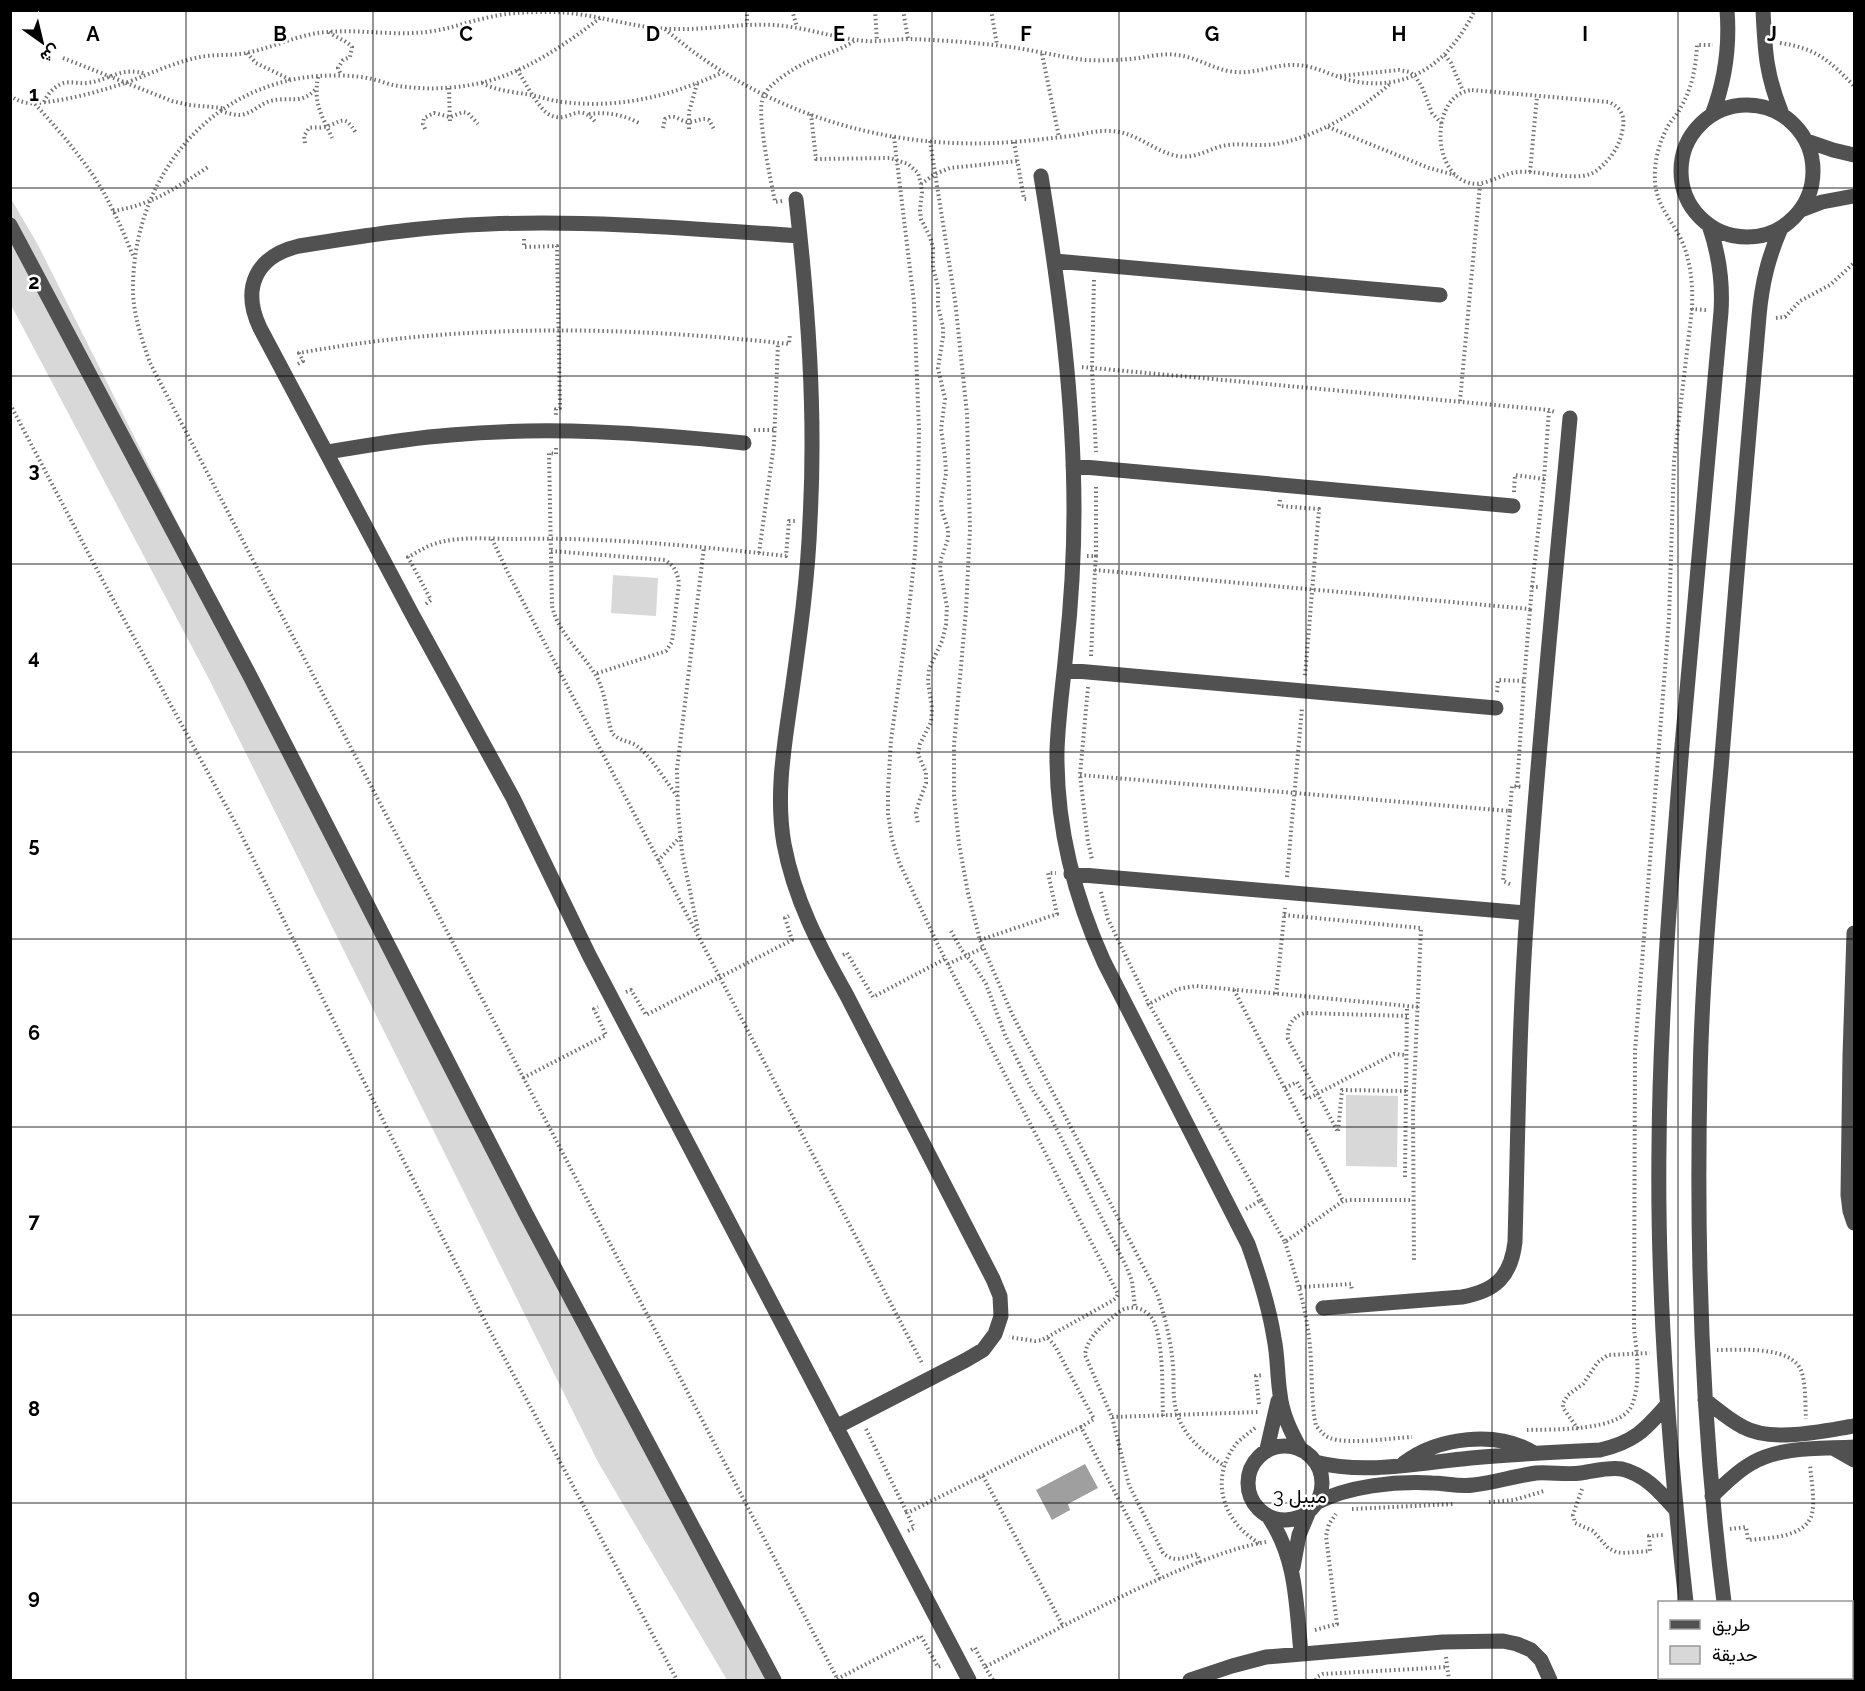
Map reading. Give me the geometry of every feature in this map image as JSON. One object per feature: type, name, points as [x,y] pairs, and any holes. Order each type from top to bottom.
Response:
[{"type":"street","points":[[1712,115],[1725,72],[1727,10]]},
{"type":"street","points":[[1763,10],[1764,52],[1768,73],[1782,114]]},
{"type":"street","points":[[1747,104],[1765,106],[1782,114],[1797,126],[1807,141],[1813,158],[1814,176],[1810,194],[1801,210],[1789,223],[1763,235],[1744,237],[1725,234],[1709,225],[1695,213],[1686,197],[1681,179],[1682,160],[1687,142],[1698,127],[1712,115],[1729,107],[1747,104]]},
{"type":"street","points":[[1807,141],[1854,154]]},
{"type":"street","points":[[1041,176],[1055,261],[1067,366],[1073,466],[1073,555],[1070,613],[1059,711],[1057,752],[1063,834],[1071,874],[1091,934],[1248,1244],[1265,1297],[1275,1340],[1280,1395],[1288,1424],[1301,1450]]},
{"type":"street","points":[[1801,210],[1821,202],[1854,196]]},
{"type":"street","points":[[796,199],[809,333],[813,462],[799,645],[781,768],[780,805],[786,852],[802,908],[993,1279],[1000,1296],[1001,1316],[995,1334],[983,1350],[836,1427]]},
{"type":"street","points":[[800,236],[614,224],[524,223],[425,228],[284,249],[270,257],[260,269],[253,283],[251,298],[253,314],[412,614],[513,798],[589,955],[969,1680]]},
{"type":"street","points":[[10,225],[250,676],[526,1214],[774,1680]]},
{"type":"street","points":[[1686,1601],[1667,1406],[1661,1277],[1659,1149],[1663,993],[1675,827],[1721,312],[1720,268],[1709,225]]},
{"type":"street","points":[[1724,1601],[1712,1496],[1705,1400],[1698,1189],[1700,1075],[1706,962],[1759,316],[1762,285],[1769,256],[1781,228]]},
{"type":"street","points":[[1055,261],[1440,295]]},
{"type":"street","points":[[1323,1308],[1479,1294],[1494,1286],[1506,1274],[1513,1258],[1519,1060],[1528,890],[1535,789],[1570,418]]},
{"type":"street","points":[[328,452],[399,440],[556,430],[622,432],[744,443]]},
{"type":"street","points":[[1073,466],[1513,506]]},
{"type":"street","points":[[1065,670],[1496,708]]},
{"type":"street","points":[[1071,874],[1527,913]]},
{"type":"street","points":[[1854,933],[1848,1196],[1854,1223]]},
{"type":"street","points":[[1280,1395],[1267,1449],[1252,1464],[1248,1476],[1248,1488],[1254,1504],[1268,1516],[1288,1555],[1293,1573],[1302,1653]]},
{"type":"street","points":[[1705,1400],[1744,1428],[1761,1434],[1797,1433],[1854,1426]]},
{"type":"street","points":[[1315,1462],[1334,1467],[1354,1468],[1401,1465],[1421,1452],[1461,1441],[1496,1439],[1516,1444],[1534,1454],[1600,1449],[1617,1446],[1634,1438],[1667,1406]]},
{"type":"street","points":[[1267,1449],[1291,1446],[1301,1450],[1315,1462],[1319,1470],[1322,1486],[1299,1535],[1293,1573]]},
{"type":"street","points":[[1712,1496],[1738,1473],[1764,1456],[1854,1447]]},
{"type":"street","points":[[1833,1448],[1854,1460]]},
{"type":"street","points":[[1268,1516],[1285,1520],[1294,1519],[1338,1493],[1363,1488],[1429,1482],[1469,1486],[1525,1475],[1580,1473],[1605,1468],[1626,1470],[1644,1478],[1655,1486],[1676,1510]]},
{"type":"street","points":[[1195,1679],[1266,1657],[1443,1642],[1503,1641],[1531,1650],[1541,1660],[1550,1680]]},
{"type":"path","points":[[747,10],[747,24]]},
{"type":"path","points":[[792,10],[797,27]]},
{"type":"path","points":[[874,10],[877,41]]},
{"type":"path","points":[[903,10],[908,39]]},
{"type":"path","points":[[991,10],[997,45]]},
{"type":"path","points":[[10,95],[20,102],[34,104],[81,96],[126,83],[176,63],[206,56],[247,53],[303,35],[328,32],[397,34],[428,32],[487,17],[561,12],[633,26],[664,29],[709,29],[747,24],[776,25],[856,39],[877,41],[908,39],[997,45],[1090,60],[1178,55],[1203,62],[1213,68],[1235,72],[1298,64],[1318,68],[1356,82],[1376,84],[1415,76],[1445,55],[1461,35],[1475,10]]},
{"type":"path","points":[[600,18],[574,38],[546,55],[517,70],[482,83],[423,89],[369,79],[318,76],[268,86],[222,110],[200,127],[179,149],[162,174],[149,202],[134,259],[133,294],[138,329],[150,363],[838,1680],[921,1636],[938,1667],[975,1648],[993,1680]]},
{"type":"path","points":[[664,29],[686,48],[722,72],[764,95],[846,126],[894,137],[930,141],[991,143],[1098,131],[1119,132],[1140,138],[1161,151],[1181,157],[1201,154],[1223,146],[1277,144],[1302,137],[1350,114],[1392,82]]},
{"type":"path","points":[[328,32],[352,47],[350,57],[343,60],[338,68],[341,76]]},
{"type":"path","points":[[796,199],[775,202],[761,121],[760,107],[764,95],[775,83],[796,68],[842,48],[856,39]]},
{"type":"path","points":[[247,53],[256,63],[292,80]]},
{"type":"path","points":[[1042,54],[1059,137]]},
{"type":"path","points":[[1445,55],[1463,91]]},
{"type":"path","points":[[63,58],[172,101],[222,110],[236,115],[245,114],[270,101],[299,100],[315,90]]},
{"type":"path","points":[[517,70],[544,112],[550,116],[564,117],[577,112],[599,113],[620,115],[639,123]]},
{"type":"path","points":[[1336,76],[1399,70],[1410,72],[1422,87],[1432,113],[1442,124]]},
{"type":"path","points":[[44,102],[50,92],[64,83],[88,83],[115,73],[131,71],[147,75]]},
{"type":"path","points":[[482,83],[498,89],[561,102],[616,103],[671,93],[722,72]]},
{"type":"path","points":[[318,76],[315,90],[317,106],[332,138]]},
{"type":"path","points":[[689,129],[692,98],[697,84]]},
{"type":"path","points":[[449,88],[450,124]]},
{"type":"path","points":[[1463,91],[1537,96],[1609,102],[1616,105],[1625,120],[1622,136],[1612,156],[1590,174],[1577,176],[1530,172],[1508,174],[1480,184],[1463,181],[1456,175],[1449,166],[1441,145],[1440,134],[1449,105],[1458,94],[1463,91]]},
{"type":"path","points":[[1530,172],[1537,96]]},
{"type":"path","points":[[34,104],[66,138],[93,175],[113,211],[134,259]]},
{"type":"path","points":[[583,104],[584,112]]},
{"type":"path","points":[[425,129],[424,118],[434,113],[450,117],[463,112],[468,113],[478,124]]},
{"type":"path","points":[[589,114],[596,123]]},
{"type":"path","points":[[811,114],[816,159],[897,159],[908,164],[918,173],[922,192],[921,219],[933,248],[933,268],[938,286],[938,306],[943,327],[938,368],[945,399],[941,429],[946,474],[941,501],[948,529],[948,539],[940,569],[947,607],[942,641],[929,669],[928,682],[932,708],[931,722],[920,744],[918,754],[926,773],[926,783],[916,813],[918,824]]},
{"type":"path","points":[[663,128],[665,119],[674,116],[689,122],[704,118],[709,120],[715,131]]},
{"type":"path","points":[[305,143],[305,132],[309,128],[327,126],[340,120],[346,120],[356,133]]},
{"type":"path","points":[[1327,127],[1429,168],[1456,175]]},
{"type":"path","points":[[894,137],[914,302],[919,450],[915,554],[891,740],[888,814],[892,839],[899,862],[945,959],[1118,1294],[1112,1301],[1048,1338],[1035,1341],[995,1334]]},
{"type":"path","points":[[930,141],[955,300],[967,414],[970,529],[966,610],[954,746],[954,795],[959,844],[968,892],[980,940],[1012,1014],[1157,1293],[1168,1329],[1177,1416],[1193,1442],[1204,1453],[1225,1466]]},
{"type":"path","points":[[921,184],[935,174],[950,168],[1017,161]]},
{"type":"path","points":[[113,211],[149,202],[208,167]]},
{"type":"path","points":[[1460,401],[1480,184]]},
{"type":"path","points":[[524,223],[524,247],[557,246],[560,408],[556,409],[556,454],[549,453],[554,614],[561,630],[595,674],[601,688],[612,733],[617,739],[632,743],[642,751],[677,796]]},
{"type":"path","points":[[1094,264],[1092,368],[1096,469],[1095,570],[1530,609]]},
{"type":"path","points":[[1522,1430],[1589,1428],[1603,1425],[1618,1418],[1631,1407],[1636,1389],[1637,1354],[1634,1330],[1635,1051],[1669,618],[1674,461],[1692,309]]},
{"type":"path","points":[[284,372],[303,361],[299,353],[329,347],[443,334],[559,330],[640,331],[789,344],[790,331],[809,333]]},
{"type":"path","points":[[759,553],[774,444],[778,343]]},
{"type":"path","points":[[1067,366],[1549,410],[1570,418]]},
{"type":"path","points":[[10,404],[103,581],[241,834],[490,1331],[677,1680]]},
{"type":"path","points":[[1517,787],[1530,609],[1549,410]]},
{"type":"path","points":[[1513,506],[1515,475],[1544,479]]},
{"type":"path","points":[[1276,994],[1319,509],[1279,507],[1282,485]]},
{"type":"path","points":[[412,614],[431,600],[408,557],[425,547],[439,543],[550,538],[704,547],[786,556],[789,520],[810,522]]},
{"type":"path","points":[[492,539],[930,1379]]},
{"type":"path","points":[[699,935],[688,890],[680,836],[677,769],[704,547]]},
{"type":"path","points":[[551,551],[665,560],[673,565],[678,573],[679,583],[670,647],[666,651],[595,674]]},
{"type":"path","points":[[1073,555],[1096,556]]},
{"type":"path","points":[[1532,586],[1554,589]]},
{"type":"path","points":[[1496,708],[1498,680],[1524,681]]},
{"type":"path","points":[[1058,773],[1510,811]]},
{"type":"path","points":[[1528,890],[1503,881],[1512,786],[1535,789]]},
{"type":"path","points":[[658,861],[680,836]]},
{"type":"path","points":[[980,940],[1057,914],[1048,873],[1071,874]]},
{"type":"path","points":[[523,1078],[606,1035],[594,1009],[612,999],[631,990],[646,1015],[792,940],[785,918],[802,908]]},
{"type":"path","points":[[1284,915],[1421,928],[1413,1111],[1414,1261]]},
{"type":"path","points":[[951,931],[986,984],[1005,1035],[1032,1089],[1050,1116],[1127,1268],[1134,1287],[1135,1307]]},
{"type":"path","points":[[948,964],[983,948]]},
{"type":"path","points":[[829,963],[848,953],[873,997],[945,959]]},
{"type":"path","points":[[1131,1014],[1178,989],[1196,986],[1418,1007]]},
{"type":"path","points":[[1234,990],[1343,1201]]},
{"type":"path","points":[[1405,1177],[1407,1006]]},
{"type":"path","points":[[1406,1091],[1342,1089],[1338,1132],[1288,1039],[1288,1032],[1293,1019],[1305,1013],[1407,1016]]},
{"type":"path","points":[[1285,1088],[1297,1082],[1307,1099],[1394,1054],[1406,1054]]},
{"type":"path","points":[[1234,1215],[1262,1200],[1285,1242],[1300,1287],[1306,1317],[1316,1426],[1324,1435],[1341,1440],[1419,1437]]},
{"type":"path","points":[[1285,1242],[1343,1201],[1413,1200]]},
{"type":"path","points":[[1163,1416],[1161,1364],[1153,1320],[1145,1311],[1135,1307],[1124,1309],[1092,1336],[1086,1345],[1085,1356],[1112,1417],[1129,1485],[1163,1553],[1175,1560],[1197,1554],[1200,1562]]},
{"type":"path","points":[[907,1513],[1094,1419],[1055,1346],[1048,1338]]},
{"type":"path","points":[[1260,1418],[1256,1376],[1279,1373]]},
{"type":"path","points":[[1112,1417],[1260,1412]]},
{"type":"path","points":[[859,1415],[914,1528],[894,1538]]},
{"type":"path","points":[[1259,1424],[1236,1444],[1225,1466],[1222,1481],[1227,1511],[1235,1524],[1259,1543]]},
{"type":"path","points":[[1081,1427],[1160,1579]]},
{"type":"path","points":[[983,1476],[1063,1626]]},
{"type":"path","points":[[1571,1489],[1592,1488]]},
{"type":"path","points":[[1478,1503],[1514,1500],[1541,1491],[1551,1491]]},
{"type":"path","points":[[1348,1510],[1466,1503]]},
{"type":"path","points":[[1299,1634],[1337,1624],[1326,1536],[1334,1515],[1341,1512]]},
{"type":"path","points":[[1663,1525],[1665,1535]]},
{"type":"path","points":[[985,1667],[1160,1579],[1200,1562],[1259,1543],[1281,1539]]},
{"type":"path","points":[[1443,1642],[1449,1680]]},
{"type":"path","points":[[1316,1680],[1323,1674],[1447,1667]]},
{"type":"green space","points":[[10,197],[38,245],[636,1436],[782,1680],[727,1680],[598,1462],[210,681],[11,305]]},
{"type":"green space","points":[[613,575],[658,578],[656,616],[611,613]]},
{"type":"green space","points":[[1346,1095],[1398,1096],[1397,1167],[1346,1166]]},
{"type":"shaded area","points":[[1085,1464],[1098,1488],[1068,1504],[1070,1510],[1052,1520],[1036,1490]]},
{"type":"district","name":"ميبل 3","points":[[1300,1496]]}]
